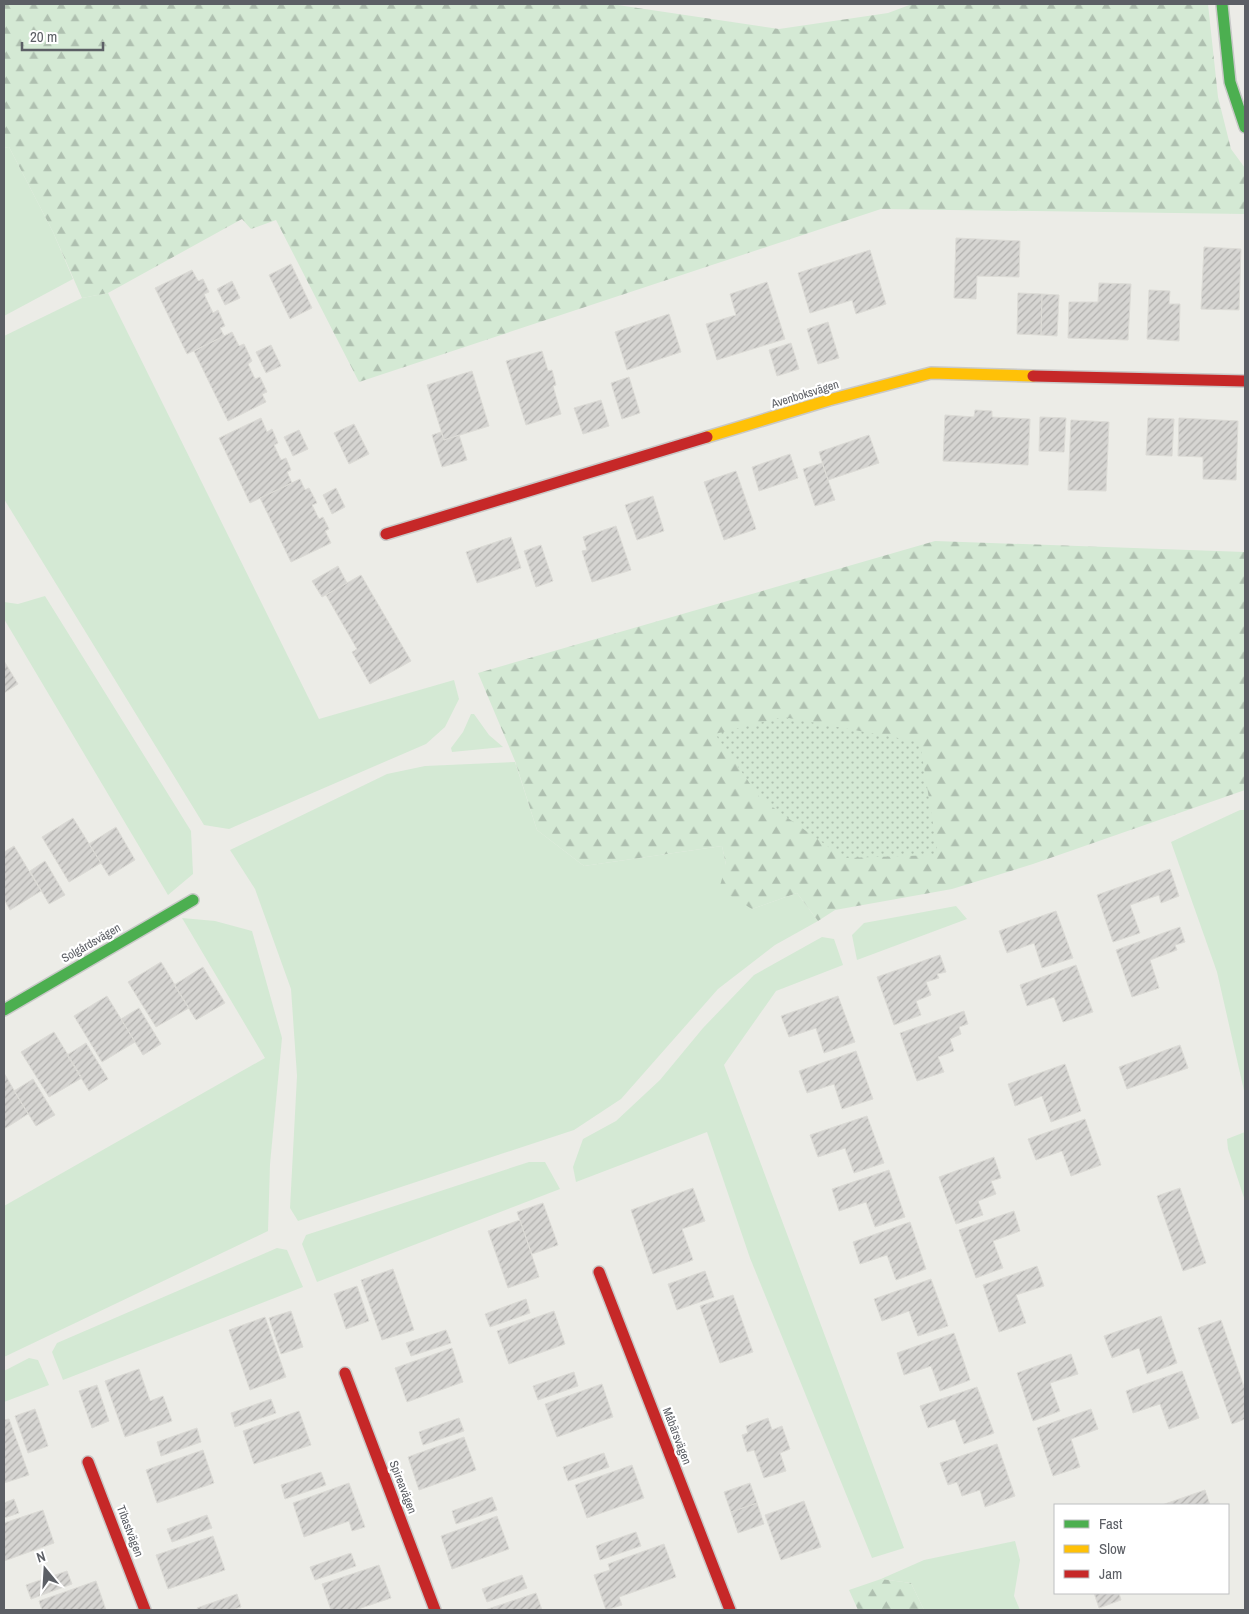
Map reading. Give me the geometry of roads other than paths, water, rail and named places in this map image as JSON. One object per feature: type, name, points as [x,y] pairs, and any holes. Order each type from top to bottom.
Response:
[{"type":"street","points":[[1222,4],[1230,82],[1245,127]]},
{"type":"street","name":"Avenboksvägen","points":[[386,534],[829,400],[930,373],[1245,381]]},
{"type":"street","name":"Solgårdsvägen","points":[[4,1010],[193,900]]},
{"type":"street","name":"Måbärsvägen","points":[[599,1272],[730,1610]]},
{"type":"street","name":"Spireavägen","points":[[345,1373],[435,1610]]},
{"type":"street","name":"Tibastvägen","points":[[88,1462],[146,1610]]}]
